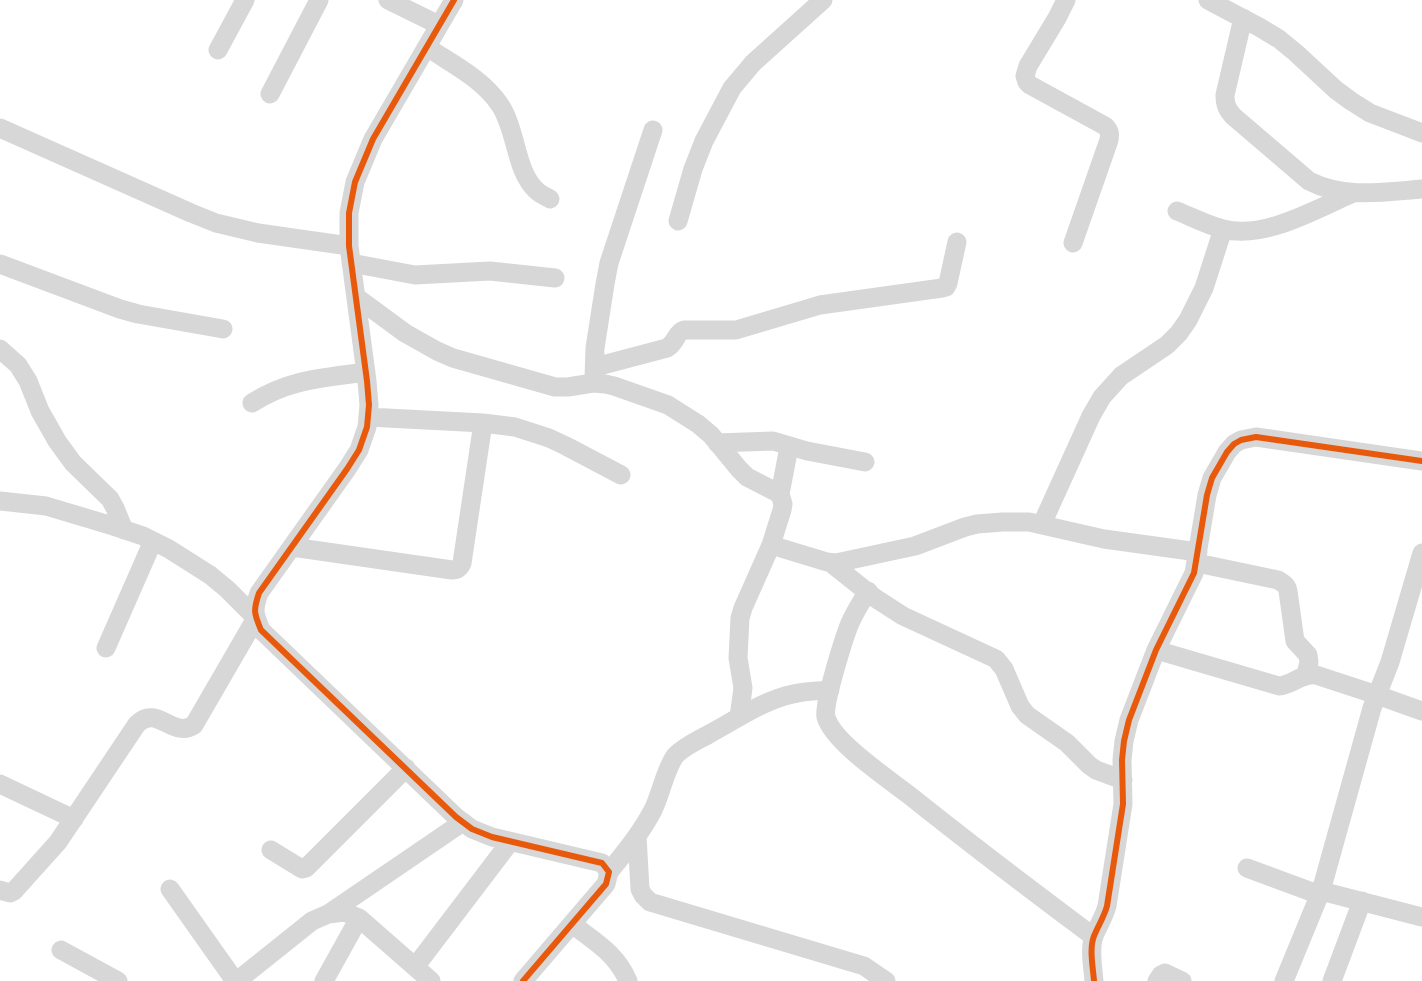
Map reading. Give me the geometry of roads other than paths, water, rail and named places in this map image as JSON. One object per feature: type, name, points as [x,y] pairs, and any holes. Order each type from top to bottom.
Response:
[{"type":"street","points":[[218,50],[245,0]]},
{"type":"street","points":[[270,94],[319,0]]},
{"type":"street","points":[[388,0],[439,25]]},
{"type":"street","points":[[454,0],[373,139],[355,182],[350,213],[350,255],[366,372],[369,405],[367,427],[359,450],[259,593],[254,607],[256,618],[261,630],[456,817],[472,829],[510,842],[602,863],[609,872]]},
{"type":"street","points":[[678,221],[693,169],[704,141],[732,88],[753,63],[823,0]]},
{"type":"street","points":[[1066,0],[1028,66],[1025,76],[1026,82],[1030,85],[1105,126],[1109,130],[1109,140],[1073,243]]},
{"type":"street","points":[[1208,0],[1259,26],[1279,39],[1336,90],[1370,113],[1422,133]]},
{"type":"street","points":[[1243,18],[1225,96],[1225,104],[1228,110],[1309,181],[1326,188],[1367,194],[1422,189]]},
{"type":"street","points":[[427,47],[473,78],[492,95],[507,118],[526,178],[538,193],[550,199]]},
{"type":"street","points":[[0,128],[216,223],[350,255],[415,275],[490,271],[556,278]]},
{"type":"street","points":[[594,375],[598,326],[604,284],[609,263],[653,130]]},
{"type":"street","points":[[1177,211],[1223,229],[1250,231],[1279,224],[1353,193]]},
{"type":"street","points":[[1042,524],[1091,416],[1102,397],[1121,376],[1167,345],[1188,320],[1204,288],[1223,229]]},
{"type":"street","points":[[356,297],[419,342],[453,358],[555,387],[568,387],[594,375],[667,348],[673,344],[678,333],[684,330],[736,330],[820,305],[942,288],[948,283],[957,242]]},
{"type":"street","points":[[0,264],[96,301],[138,314],[223,329]]},
{"type":"street","points":[[0,349],[18,365],[28,381],[40,411],[60,446],[73,463],[110,499],[116,508],[124,530]]},
{"type":"street","points":[[252,403],[265,395],[294,383],[366,372]]},
{"type":"street","points":[[594,375],[614,386],[668,405],[698,424],[711,435],[747,477],[780,494]]},
{"type":"street","points":[[368,417],[483,423],[514,427],[549,438],[621,475]]},
{"type":"street","points":[[292,547],[456,570],[462,563],[483,423]]},
{"type":"street","points":[[1096,981],[1092,944],[1107,906],[1123,804],[1122,760],[1124,741],[1156,650],[1192,578],[1198,557],[1207,495],[1212,478],[1227,452],[1234,444],[1241,440],[1256,437],[1422,461]]},
{"type":"street","points":[[717,442],[772,441],[814,453],[865,462]]},
{"type":"street","points":[[739,718],[743,688],[738,658],[740,618],[771,545],[782,510],[783,504],[780,494],[789,447]]},
{"type":"street","points":[[0,501],[46,506],[124,530],[153,541],[169,549],[210,575],[227,589],[256,618]]},
{"type":"street","points":[[831,563],[915,546],[976,524],[1017,521],[1042,524],[1104,539],[1198,557],[1284,583],[1288,591],[1295,641],[1308,655],[1309,662],[1306,675]]},
{"type":"street","points":[[106,648],[153,541]]},
{"type":"street","points":[[771,545],[831,563],[907,618],[996,658],[1004,669],[1020,706],[1027,715],[1067,743],[1089,766],[1123,780]]},
{"type":"street","points":[[1284,981],[1321,893],[1377,695],[1390,662],[1422,553]]},
{"type":"street","points":[[868,591],[856,610],[850,625],[826,703],[826,715],[829,725],[852,750],[979,851],[1094,937]]},
{"type":"street","points":[[0,890],[10,893],[14,891],[58,842],[136,724],[141,719],[154,717],[183,729],[194,725],[256,618]]},
{"type":"street","points":[[1156,650],[1279,686],[1288,684],[1306,675],[1316,675],[1422,711]]},
{"type":"street","points":[[523,981],[606,884],[609,872],[637,836],[653,809],[670,764],[676,756],[686,747],[753,709],[792,694],[830,690]]},
{"type":"street","points":[[271,850],[302,869],[306,868],[406,768]]},
{"type":"street","points":[[0,784],[74,819]]},
{"type":"street","points":[[170,889],[236,981],[312,922],[328,914],[463,822]]},
{"type":"street","points":[[637,836],[640,889],[643,895],[650,902],[864,966],[886,981]]},
{"type":"street","points":[[328,914],[344,912],[359,918],[419,975],[510,842]]},
{"type":"street","points":[[1247,868],[1321,893],[1362,901],[1422,917]]},
{"type":"street","points":[[1332,981],[1362,901]]},
{"type":"street","points":[[324,981],[359,918]]},
{"type":"street","points":[[572,924],[609,952],[616,960],[628,981]]},
{"type":"street","points":[[61,950],[118,981]]},
{"type":"street","points":[[1157,981],[1161,975],[1165,973],[1182,981]]}]
